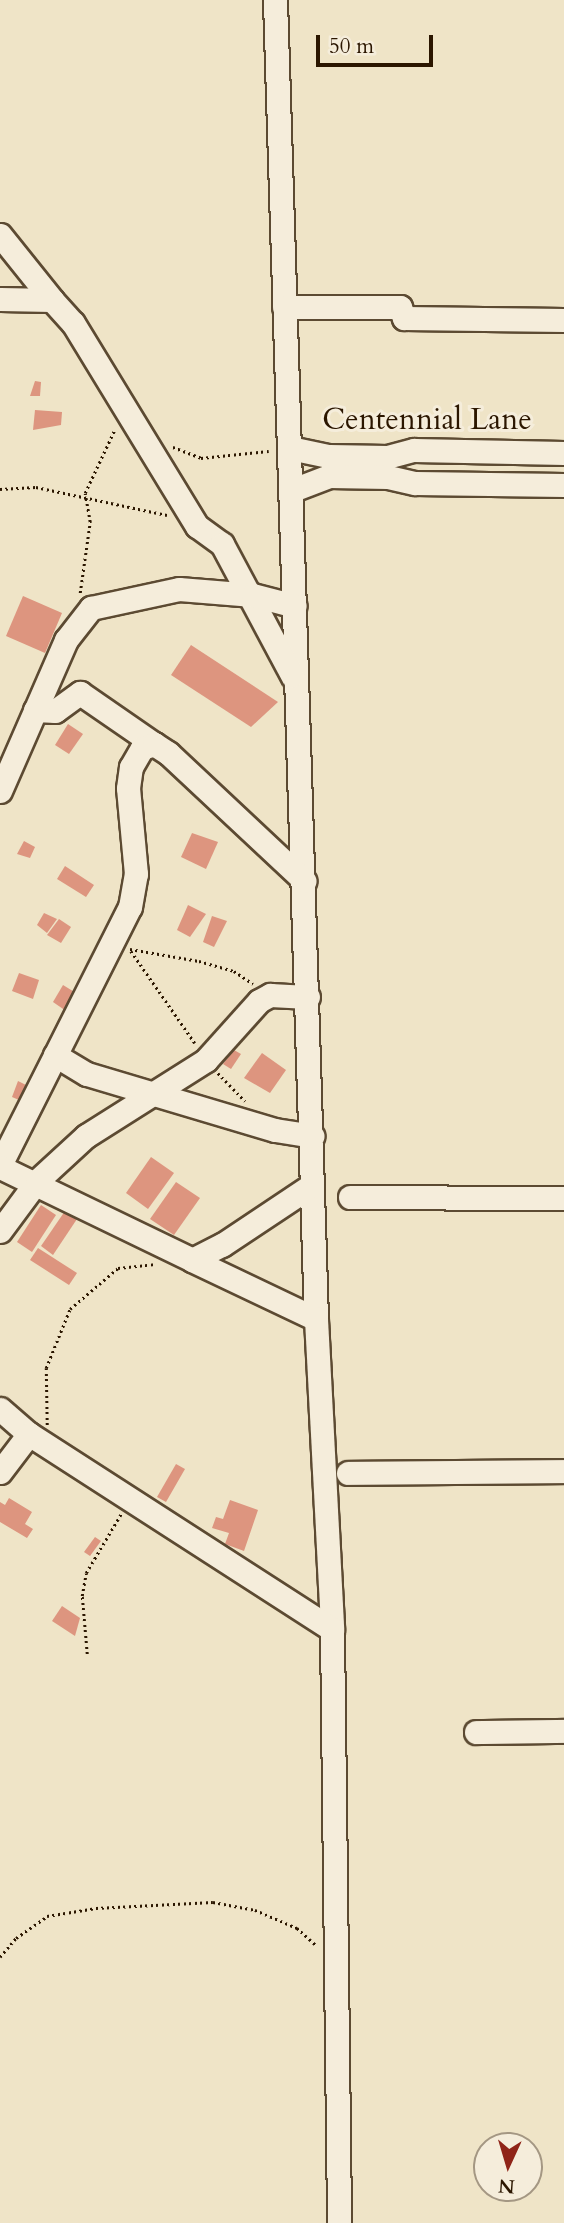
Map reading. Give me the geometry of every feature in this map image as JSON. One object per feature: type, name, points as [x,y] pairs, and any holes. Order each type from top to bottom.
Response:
[{"type":"street","points":[[275,0],[313,1136],[316,1319],[332,1629],[339,2223]]},
{"type":"street","points":[[0,235],[73,323],[197,526],[222,544],[253,595],[296,684]]},
{"type":"street","points":[[0,299],[52,300]]},
{"type":"street","points":[[284,307],[400,307],[404,318],[564,320]]},
{"type":"street","name":"Centennial Lane","points":[[290,448],[329,466],[363,467],[415,483],[564,485]]},
{"type":"street","points":[[414,450],[415,483]]},
{"type":"street","name":"Centennial Lane","points":[[363,467],[414,450],[564,453]]},
{"type":"street","points":[[512,452],[512,485]]},
{"type":"street","name":"Centennial Lane","points":[[290,491],[329,466]]},
{"type":"street","points":[[0,791],[66,640],[92,608],[178,589],[253,595],[295,606]]},
{"type":"street","points":[[35,710],[55,711],[80,693],[154,744],[305,881]]},
{"type":"street","points":[[154,744],[142,748],[131,767],[135,890],[115,936],[0,1166],[37,1181],[316,1319]]},
{"type":"street","points":[[0,1231],[37,1181],[86,1136],[206,1060],[250,1010],[270,995],[308,997]]},
{"type":"street","points":[[55,1055],[88,1074],[275,1130],[313,1136]]},
{"type":"street","points":[[192,1260],[222,1245],[312,1185]]},
{"type":"street","points":[[350,1197],[564,1198]]},
{"type":"street","points":[[0,1409],[38,1440],[332,1629]]},
{"type":"street","points":[[0,1472],[38,1440]]},
{"type":"street","points":[[348,1473],[564,1471]]},
{"type":"street","points":[[476,1732],[564,1731]]},
{"type":"path","points":[[92,608],[79,595],[90,522],[85,493],[125,409]]},
{"type":"path","points":[[170,446],[201,458],[290,448]]},
{"type":"path","points":[[0,489],[36,487],[167,514],[197,526]]},
{"type":"path","points":[[115,936],[129,948],[234,971],[270,995]]},
{"type":"path","points":[[38,1440],[46,1368],[71,1310],[118,1268],[192,1260]]},
{"type":"path","points":[[87,1654],[82,1596],[86,1573],[130,1499]]},
{"type":"path","points":[[0,1957],[16,1938],[47,1916],[96,1908],[213,1902],[255,1910],[297,1928],[336,1962]]},
{"type":"building","points":[[35,381],[41,382],[40,396],[30,396]]},
{"type":"building","points":[[35,410],[62,412],[61,425],[33,430]]},
{"type":"building","points":[[23,596],[62,613],[45,653],[6,636]]},
{"type":"building","points":[[191,645],[278,702],[251,727],[171,675]]},
{"type":"building","points":[[68,724],[83,734],[69,754],[55,745]]},
{"type":"building","points":[[192,833],[218,842],[206,869],[181,857]]},
{"type":"building","points":[[24,841],[35,847],[30,858],[17,854]]},
{"type":"building","points":[[65,866],[94,885],[86,897],[57,879]]},
{"type":"building","points":[[188,905],[206,914],[190,937],[177,930]]},
{"type":"building","points":[[44,913],[57,919],[47,933],[37,925]]},
{"type":"building","points":[[212,916],[227,921],[214,947],[203,942]]},
{"type":"building","points":[[59,919],[71,927],[61,943],[47,935]]},
{"type":"building","points":[[19,973],[39,980],[33,999],[12,991]]},
{"type":"building","points":[[63,985],[76,993],[66,1011],[53,1002]]},
{"type":"building","points":[[234,1050],[241,1054],[231,1069],[223,1064]]},
{"type":"building","points":[[262,1053],[286,1070],[270,1093],[244,1078]]},
{"type":"building","points":[[18,1081],[32,1088],[26,1103],[12,1097]]},
{"type":"building","points":[[151,1157],[174,1173],[148,1209],[126,1193]]},
{"type":"building","points":[[176,1182],[200,1198],[174,1235],[150,1219]]},
{"type":"building","points":[[41,1205],[56,1215],[32,1252],[17,1242]]},
{"type":"building","points":[[65,1211],[77,1219],[53,1255],[41,1246]]},
{"type":"building","points":[[38,1248],[77,1273],[69,1285],[30,1260]]},
{"type":"building","points":[[176,1464],[185,1469],[166,1502],[157,1497]]},
{"type":"building","points":[[9,1498],[32,1512],[25,1524],[33,1529],[27,1538],[0,1522],[0,1502],[5,1505]]},
{"type":"building","points":[[230,1500],[258,1510],[244,1551],[225,1544],[229,1533],[212,1528],[216,1517],[223,1519]]},
{"type":"building","points":[[95,1537],[101,1541],[90,1556],[84,1552]]},
{"type":"building","points":[[62,1606],[80,1618],[75,1636],[52,1621]]}]
